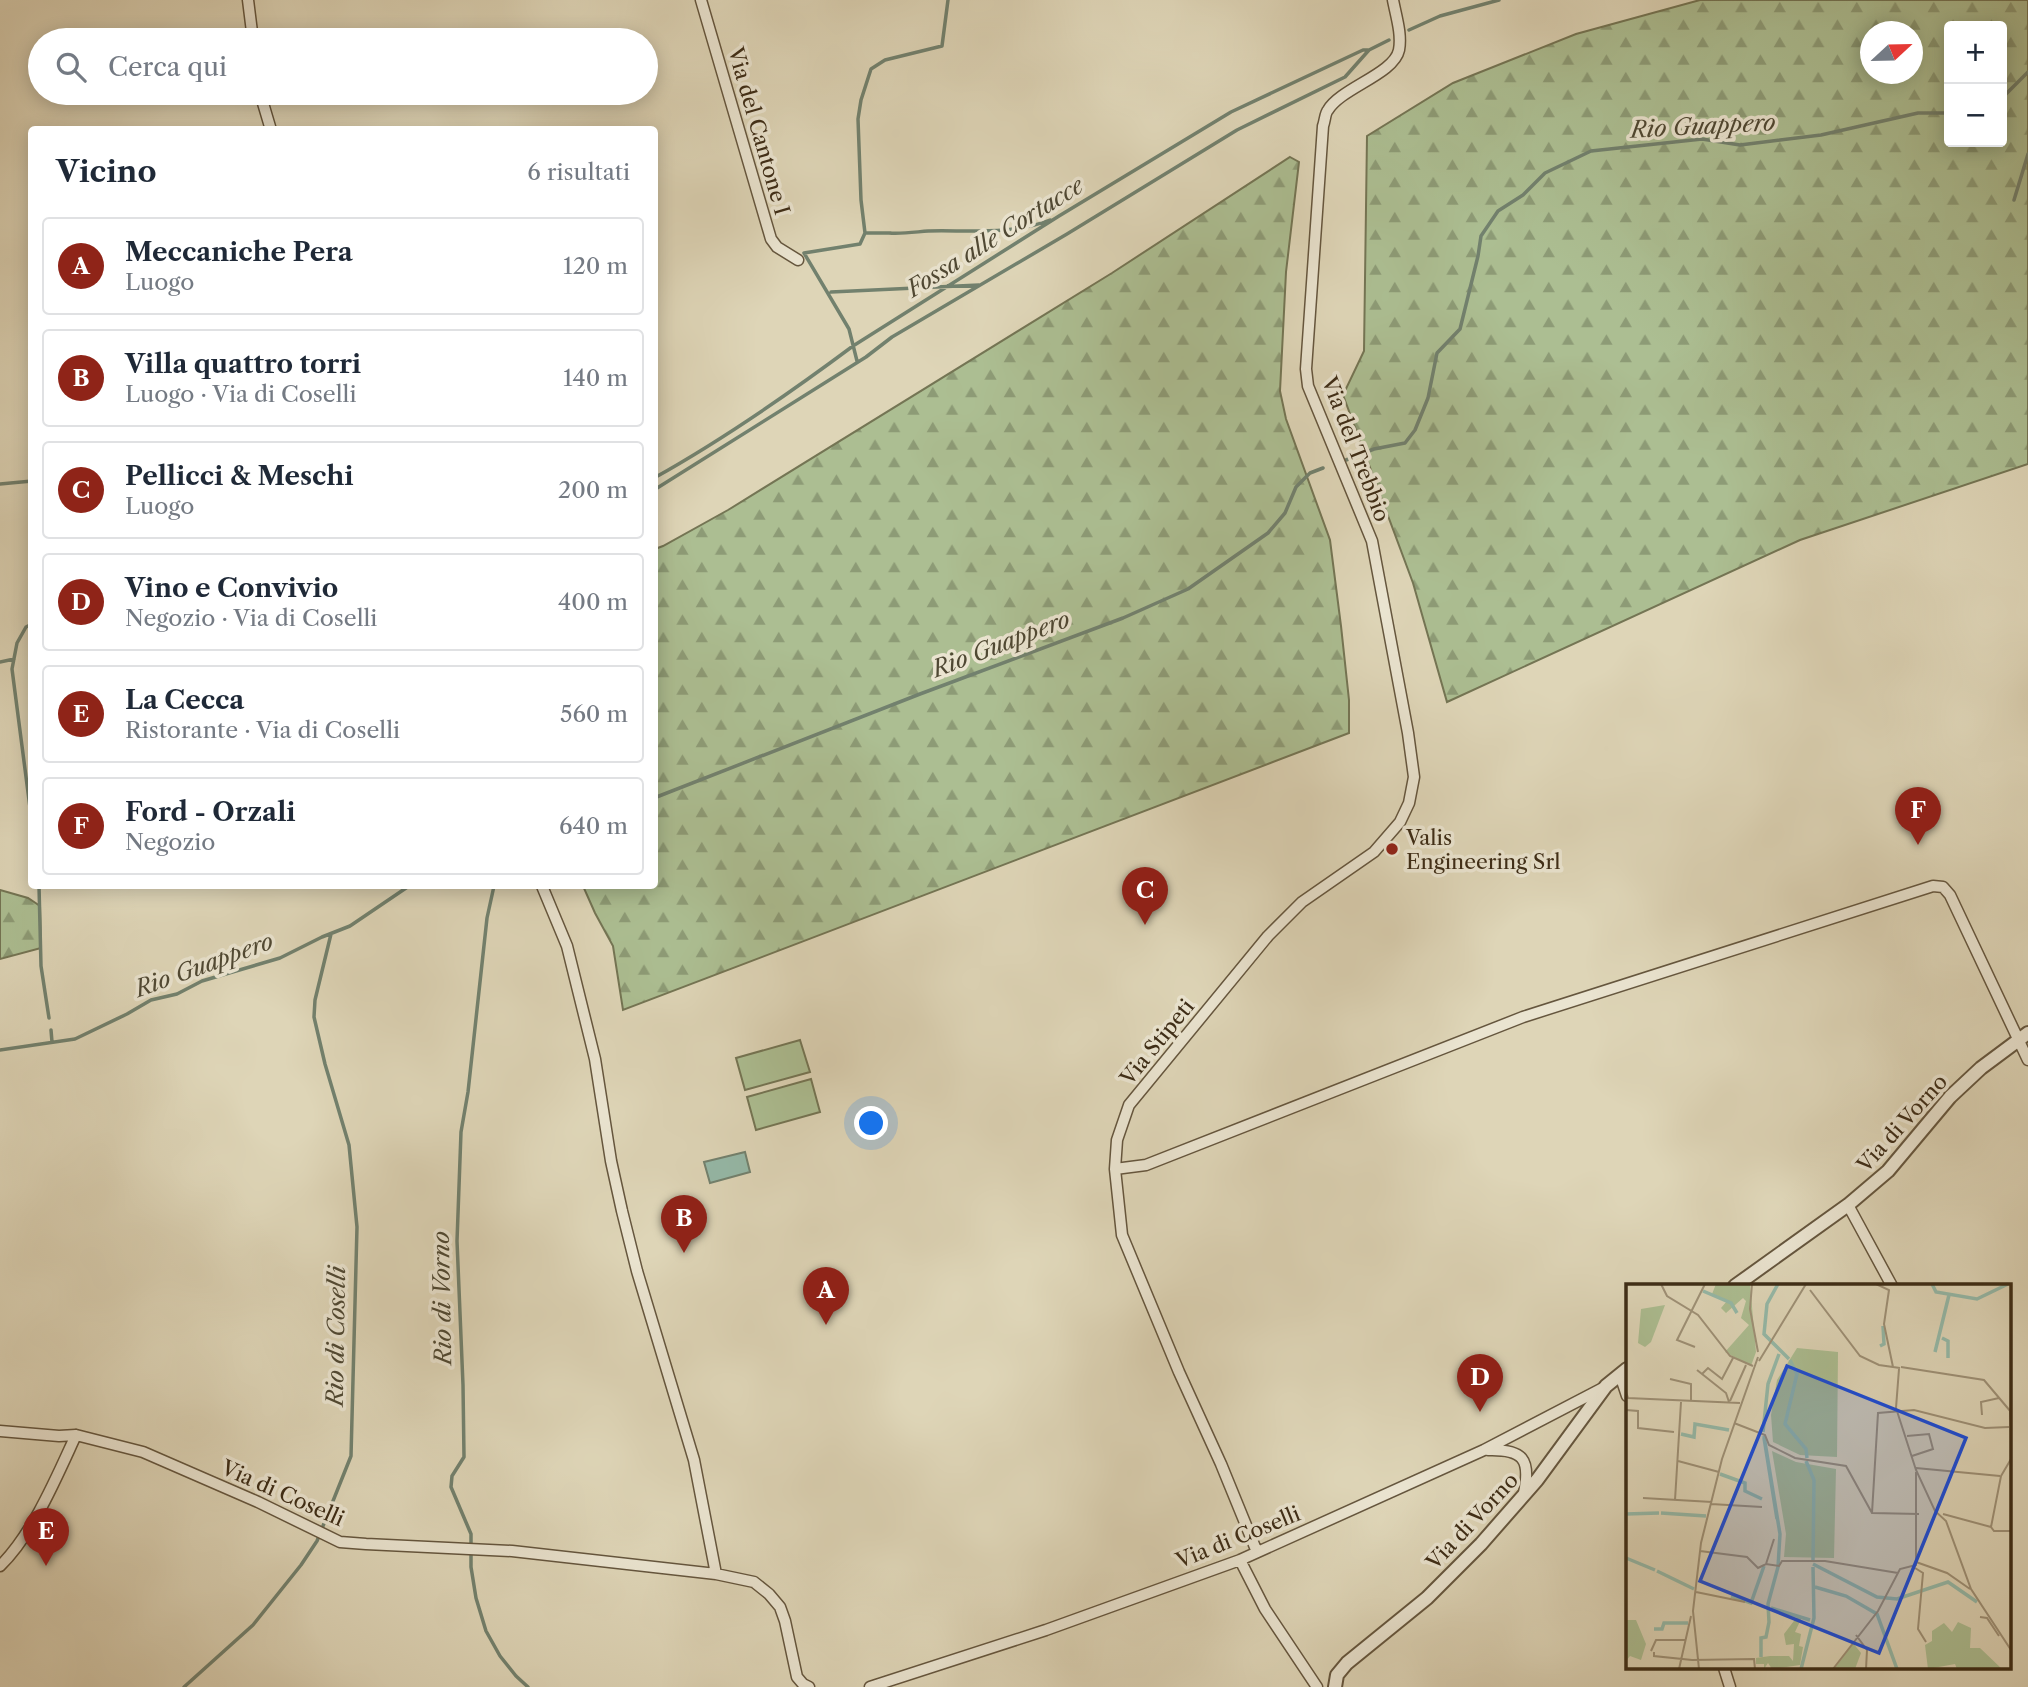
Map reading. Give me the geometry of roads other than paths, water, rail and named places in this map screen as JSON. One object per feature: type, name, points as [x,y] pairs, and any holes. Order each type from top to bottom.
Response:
[{"type":"street","points":[[248,0],[252,28]]},
{"type":"street","name":"Via del Cantone I","points":[[701,0],[771,239],[777,247],[798,260]]},
{"type":"street","name":"Via del Trebbio","points":[[1393,0],[1399,34],[1399,51],[1393,62],[1341,97],[1328,110],[1324,126],[1306,369],[1308,386],[1372,541],[1409,733],[1413,777]]},
{"type":"street","points":[[264,105],[270,126]]},
{"type":"street","name":"Via Stipeti","points":[[1257,1552],[1122,1235],[1115,1169],[1117,1140],[1129,1105],[1268,936],[1302,902],[1374,852],[1385,840],[1409,803],[1413,777]]},
{"type":"street","points":[[1115,1169],[1146,1166],[1523,1017],[1933,886],[1943,887],[1950,895],[2023,1037],[2028,1060]]},
{"type":"street","points":[[543,889],[563,934],[570,958],[600,1086],[611,1161],[637,1271],[695,1460],[716,1574]]},
{"type":"street","name":"Via di Vorno","points":[[1738,1284],[1848,1205],[1888,1171],[1950,1097],[1981,1068],[2023,1037]]},
{"type":"street","points":[[1848,1205],[1891,1284]]},
{"type":"street","name":"Via di Vorno","points":[[1335,1687],[1337,1675],[1348,1663],[1427,1598],[1481,1544],[1537,1479],[1606,1386],[1624,1372]]},
{"type":"street","name":"Via di Coselli","points":[[870,1687],[1046,1630],[1240,1560],[1484,1450],[1606,1386]]},
{"type":"street","name":"Via di Coselli","points":[[0,1431],[76,1435],[143,1452],[258,1502],[340,1542],[485,1549],[716,1574],[754,1582],[775,1599],[785,1620],[797,1677],[809,1687]]},
{"type":"street","points":[[0,1566],[22,1538],[50,1493],[76,1435]]},
{"type":"street","points":[[1484,1450],[1507,1450],[1518,1455],[1527,1466],[1524,1493]]},
{"type":"street","points":[[1240,1560],[1265,1609],[1317,1687]]},
{"type":"street","points":[[1725,1670],[1730,1687]]},
{"type":"waterway","points":[[857,361],[849,329],[804,253],[860,244],[865,233],[858,119],[871,69],[885,60],[942,46],[948,0]]},
{"type":"waterway","points":[[1409,30],[1440,16],[1499,0]]},
{"type":"waterway","points":[[658,487],[866,357],[892,337],[1237,130],[1345,77],[1369,50],[1389,40]]},
{"type":"waterway","name":"Fossa alle Cortacce","points":[[658,476],[756,415],[853,346],[1059,216],[1231,112],[1368,50]]},
{"type":"waterway","name":"Rio Guappero","points":[[2007,93],[2028,72]]},
{"type":"waterway","name":"Rio Guappero","points":[[1346,460],[1374,449],[1405,443],[1415,430],[1428,398],[1437,353],[1460,329],[1481,236],[1498,211],[1523,195],[1545,173],[1591,151],[1702,139],[1740,145],[1821,135],[1918,113],[1944,113]]},
{"type":"waterway","points":[[2014,200],[2028,154]]},
{"type":"waterway","points":[[889,233],[1006,230],[1050,220]]},
{"type":"waterway","points":[[865,233],[891,233]]},
{"type":"waterway","points":[[831,292],[979,285]]},
{"type":"waterway","name":"Rio Guappero","points":[[658,796],[1123,618],[1188,589],[1268,533],[1285,513],[1296,487],[1310,473],[1323,468]]},
{"type":"waterway","points":[[0,484],[28,481]]},
{"type":"waterway","points":[[28,626],[17,643],[12,669],[28,792]]},
{"type":"waterway","points":[[0,662],[14,659]]},
{"type":"waterway","points":[[39,889],[41,966],[49,1018]]},
{"type":"waterway","name":"Rio Guappero","points":[[0,1050],[75,1039],[151,1000],[177,994],[202,981],[280,958],[350,926],[405,889]]},
{"type":"waterway","name":"Rio di Vorno","points":[[493,889],[487,918],[468,1092],[461,1132],[457,1241],[464,1457],[452,1476],[451,1487],[471,1534],[471,1567],[476,1598],[486,1631],[500,1656],[528,1687]]},
{"type":"waterway","name":"Rio di Coselli","points":[[184,1687],[253,1625],[301,1565],[317,1541],[351,1456],[357,1227],[349,1145],[314,1017],[315,1000],[331,934]]},
{"type":"waterway","points":[[51,1030],[52,1042]]},
{"type":"place","name":"Ford - Orzali","points":[[1918,845]]},
{"type":"place","name":"Valis Engineering Srl","points":[[1392,849]]},
{"type":"place","name":"Pellicci & Meschi","points":[[1145,925]]},
{"type":"place","name":"Villa quattro torri","points":[[684,1253]]},
{"type":"place","name":"Meccaniche Pera","points":[[826,1325]]},
{"type":"place","name":"Vino e Convivio","points":[[1480,1412]]},
{"type":"place","name":"La Cecca","points":[[46,1566]]}]
